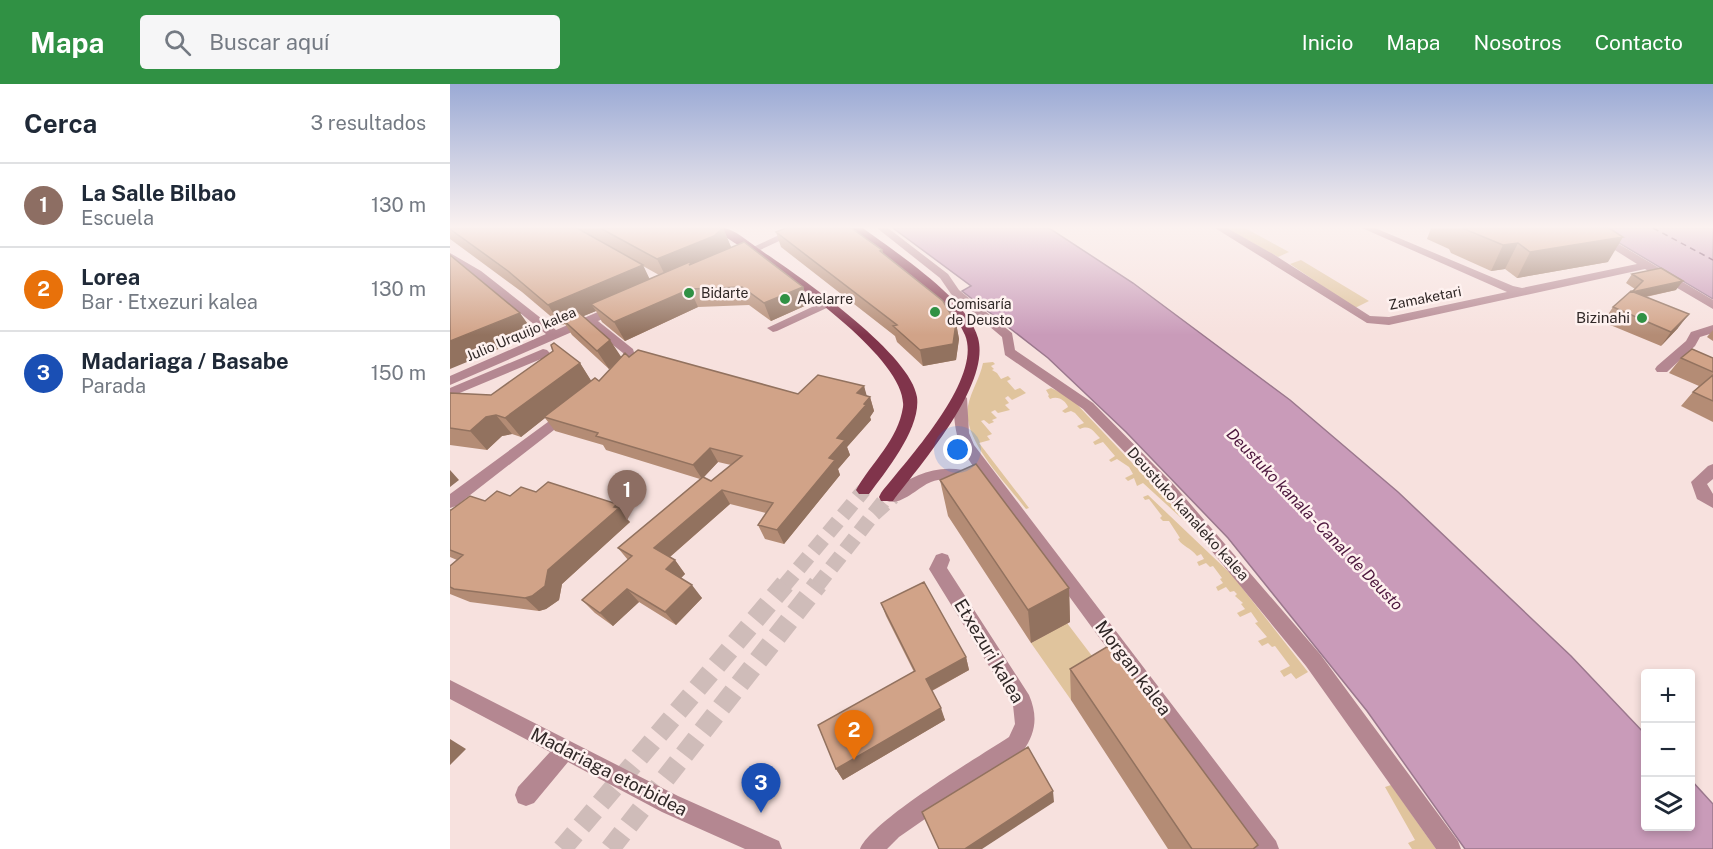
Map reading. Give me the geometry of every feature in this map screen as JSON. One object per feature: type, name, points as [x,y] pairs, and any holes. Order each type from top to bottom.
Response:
[{"type":"main road","points":[[774,264],[827,304],[895,365],[905,380],[910,395],[908,412],[884,464],[864,490]]},
{"type":"main road","points":[[890,497],[960,398],[973,370],[975,352],[973,339],[966,325],[948,302],[901,264]]},
{"type":"street","points":[[462,264],[556,336]]},
{"type":"street","name":"Deustuko kanaleko kalea","points":[[928,264],[944,276],[955,292],[1008,336],[1009,352],[1088,406],[1168,489],[1312,660],[1450,849]]},
{"type":"street","name":"Zamaketari","points":[[1281,264],[1367,319],[1389,321],[1649,265]]},
{"type":"street","points":[[1447,264],[1498,286],[1522,291]]},
{"type":"street","points":[[1649,265],[1713,305]]},
{"type":"street","points":[[1489,301],[1498,292],[1498,286]]},
{"type":"street","name":"Julio Urquijo kalea","points":[[450,381],[627,304]]},
{"type":"street","points":[[773,328],[827,304]]},
{"type":"street","points":[[590,321],[629,352],[630,359],[625,367],[609,380]]},
{"type":"street","points":[[1662,369],[1691,343],[1695,335],[1713,329]]},
{"type":"street","points":[[450,393],[543,353],[558,368],[549,374]]},
{"type":"street","name":"Morgan kalea","points":[[960,398],[962,433],[967,447],[1268,849]]},
{"type":"street","points":[[450,502],[581,401]]},
{"type":"street","points":[[1713,470],[1699,482],[1703,495],[1713,501]]},
{"type":"street","points":[[890,497],[936,473],[971,477],[996,488]]},
{"type":"street","name":"Etxezuri kalea","points":[[871,849],[891,829],[1016,744],[1024,732],[1027,719],[1022,702],[938,569],[942,560]]},
{"type":"street","name":"Madariaga etorbidea","points":[[450,689],[670,804],[771,849]]},
{"type":"street","points":[[526,795],[565,750]]},
{"type":"shaded area","points":[[1290,264],[1307,264],[1369,301],[1355,308]]},
{"type":"shaded area","points":[[993,362],[995,364],[991,366],[994,369],[992,370],[1001,379],[1008,376],[1011,379],[1007,381],[1015,390],[1020,388],[1026,393],[1012,400],[1008,396],[1005,398],[1009,403],[1005,405],[1010,410],[991,412],[997,418],[992,420],[994,422],[989,424],[984,420],[981,421],[992,434],[987,436],[990,440],[979,443],[1029,508],[1026,509],[987,460],[971,432],[968,419],[969,400],[983,363]]},
{"type":"shaded area","points":[[1051,388],[1070,397],[1201,536],[1143,483],[1137,486],[1134,478],[1128,481],[1125,478],[1133,474],[1129,467],[1117,459],[1111,462],[1109,460],[1115,456],[1103,442],[1095,445],[1093,442],[1100,438],[1094,431],[1086,427],[1080,429],[1077,426],[1084,423],[1075,413],[1062,411],[1068,407],[1064,401],[1059,398],[1050,399],[1046,390]]},
{"type":"shaded area","points":[[1148,495],[1232,575],[1308,672],[1296,679],[1291,673],[1284,677],[1280,671],[1290,666],[1275,646],[1272,647],[1268,643],[1262,646],[1258,641],[1267,637],[1255,623],[1258,622],[1251,612],[1240,617],[1237,613],[1245,609],[1241,604],[1243,603],[1235,596],[1237,594],[1234,591],[1230,592],[1226,587],[1218,591],[1216,587],[1223,583],[1220,579],[1222,578],[1213,566],[1210,567],[1206,563],[1199,566],[1197,562],[1204,559],[1201,554],[1197,556],[1180,542],[1178,539],[1180,538],[1169,521],[1163,521],[1160,518],[1162,516],[1149,499],[1145,500],[1143,497]]},
{"type":"shaded area","points":[[1067,623],[1105,673],[1071,700],[1031,643]]},
{"type":"shaded area","points":[[1391,785],[1436,849],[1412,849],[1408,843],[1415,840],[1385,787]]},
{"type":"water","name":"Deustuko kanala - Canal de Deusto","points":[[941,264],[1104,264],[1133,283],[1290,400],[1398,492],[1571,656],[1641,730],[1641,831],[1695,831],[1695,784],[1713,804],[1713,849],[1465,849],[1367,711],[1228,538],[1126,432],[1048,358],[962,291],[971,286]]},
{"type":"water","points":[[1654,264],[1713,264],[1713,299]]},
{"type":"building","points":[[450,264],[460,264],[520,313],[450,341]]},
{"type":"building","points":[[498,264],[643,265],[548,305]]},
{"type":"building","points":[[685,264],[690,264],[689,265],[772,264],[803,287],[764,303],[742,287],[690,289],[614,322],[591,304]]},
{"type":"building","points":[[817,264],[896,264],[943,301],[956,323],[953,344],[920,350],[893,326],[897,325]]},
{"type":"building","points":[[1661,268],[1683,281],[1632,292],[1643,281],[1632,274]]},
{"type":"building","points":[[1631,291],[1689,314],[1671,332],[1613,307]]},
{"type":"building","points":[[576,310],[610,340],[597,351],[560,317]]},
{"type":"building","points":[[554,343],[580,363],[505,418],[496,415],[486,417],[470,431],[450,428],[450,393],[491,395],[553,351],[551,345]]},
{"type":"building","points":[[1692,349],[1713,358],[1713,372],[1681,358]]},
{"type":"building","points":[[638,350],[798,394],[818,375],[864,386],[857,393],[870,397],[864,404],[866,405],[837,438],[845,440],[829,458],[835,460],[777,530],[758,525],[773,503],[722,490],[654,548],[675,560],[666,569],[692,585],[665,612],[627,589],[600,613],[582,600],[632,556],[618,548],[703,477],[711,481],[742,456],[710,448],[693,465],[596,436],[598,433],[544,417],[595,378],[599,381],[625,353],[629,357]]},
{"type":"building","points":[[1713,375],[1713,401],[1693,392]]},
{"type":"building","points":[[976,464],[1069,588],[1028,610],[940,480]]},
{"type":"building","points":[[548,482],[617,504],[614,507],[619,508],[548,570],[545,586],[532,596],[525,598],[450,587],[450,566],[463,555],[450,550],[450,510],[470,496],[485,501],[497,491],[510,496],[521,487],[536,492]]},
{"type":"building","points":[[924,582],[966,657],[926,679],[941,708],[836,769],[818,725],[915,671],[881,603]]},
{"type":"building","points":[[1110,645],[1258,845],[1253,849],[1192,849],[1070,669]]},
{"type":"building","points":[[1028,747],[1053,791],[965,849],[939,849],[922,812]]},
{"type":"tunnel","points":[[784,586],[864,490]]},
{"type":"tunnel","points":[[817,586],[887,497]]},
{"type":"tunnel","points":[[874,514],[893,497]]},
{"type":"tunnel","points":[[562,849],[785,584]]},
{"type":"tunnel","points":[[610,849],[818,584]]},
{"type":"place","name":"Bidarte","points":[[689,293]]},
{"type":"place","name":"Akelarre","points":[[785,299]]},
{"type":"place","name":"Comisaría de Deusto","points":[[935,312]]},
{"type":"place","name":"Bizinahi","points":[[1642,318]]},
{"type":"place","name":"La Salle Bilbao","points":[[627,520]]},
{"type":"place","name":"Lorea","points":[[854,760]]},
{"type":"place","name":"Madariaga / Basabe","points":[[761,813]]}]
